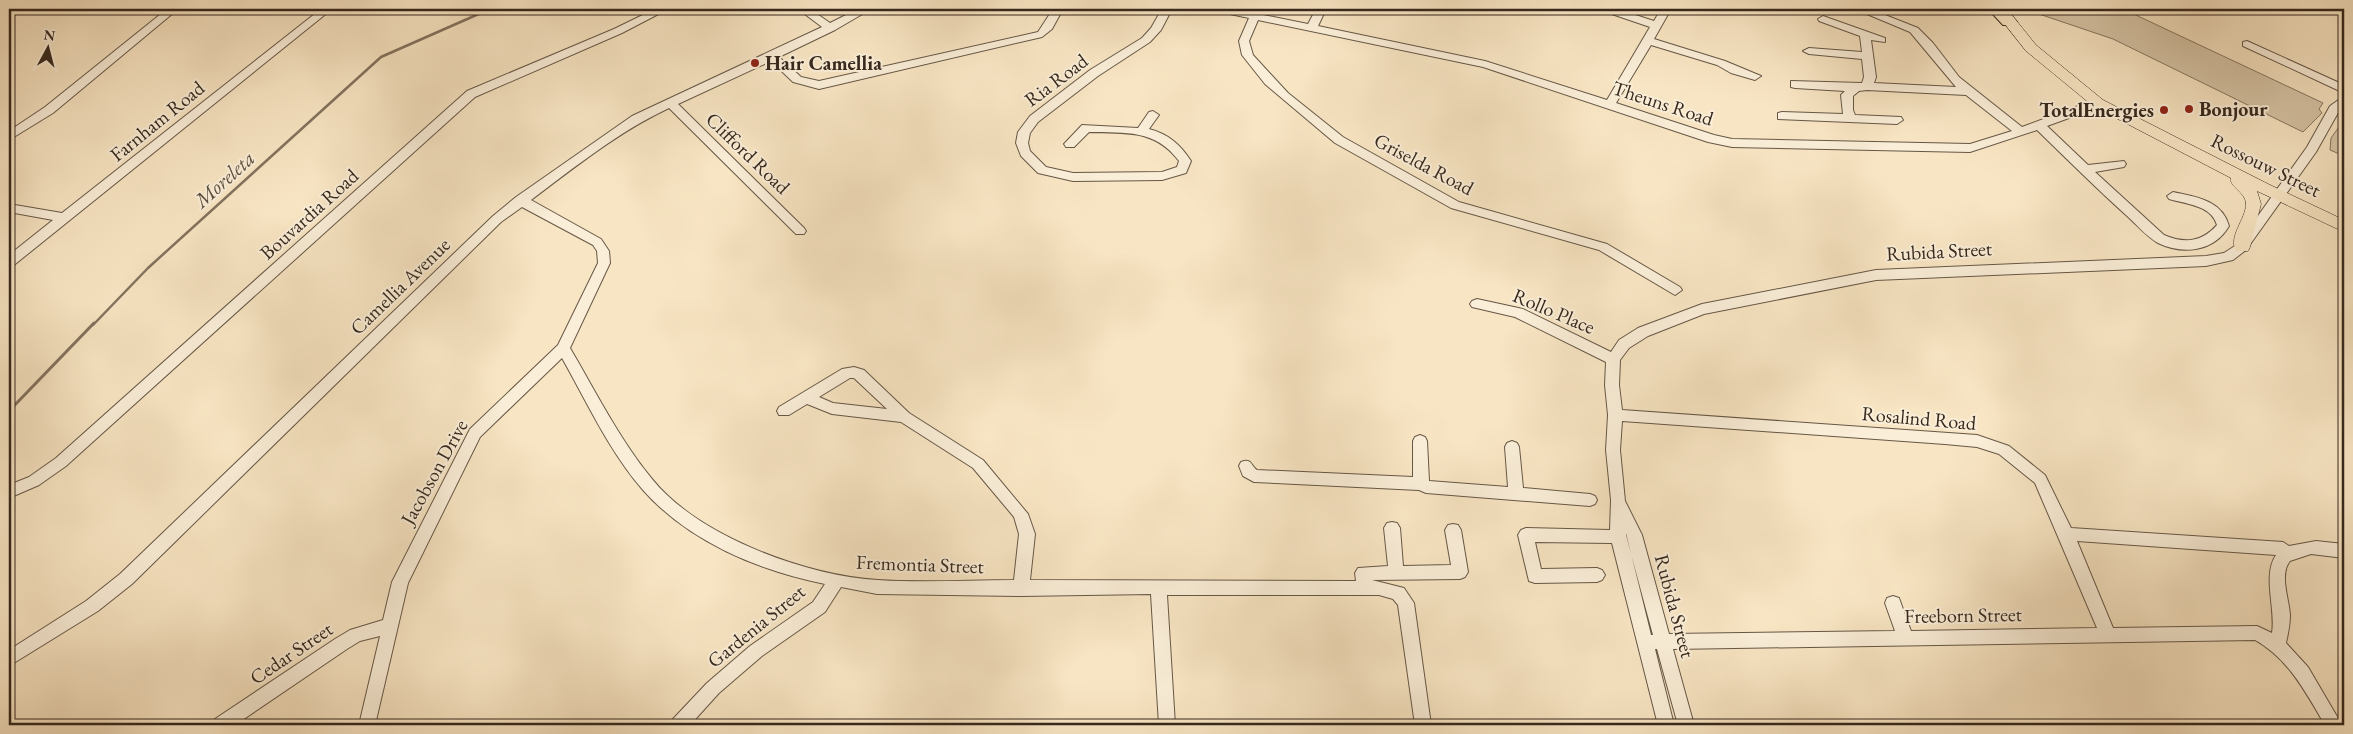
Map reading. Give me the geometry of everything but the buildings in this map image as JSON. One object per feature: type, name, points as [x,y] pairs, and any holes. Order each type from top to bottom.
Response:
[{"type":"highway","points":[[1996,9],[2006,13]]},
{"type":"main road","name":"Rossouw Street","points":[[2006,13],[2026,43],[2098,103],[2280,197],[2344,226]]},
{"type":"main road","points":[[2212,162],[2240,182],[2255,202],[2254,210],[2242,234],[2242,247]]},
{"type":"street","points":[[9,136],[48,110],[173,9]]},
{"type":"street","name":"Farnham Road","points":[[9,262],[327,9]]},
{"type":"street","name":"Bouvardia Road","points":[[9,492],[34,481],[60,462],[471,94],[490,84],[618,31],[664,9]]},
{"type":"street","points":[[803,9],[831,28]]},
{"type":"street","name":"Camellia Avenue","points":[[9,659],[92,606],[126,578],[497,219],[520,200],[609,136],[636,119],[831,28],[866,9]]},
{"type":"street","points":[[772,56],[800,83],[813,86],[830,84],[1042,34],[1048,28],[1058,9]]},
{"type":"street","name":"Ria Road","points":[[1140,133],[1159,137],[1169,142],[1185,161],[1182,170],[1162,176],[1072,178],[1042,170],[1025,153],[1022,143],[1024,132],[1034,119],[1094,73],[1146,40],[1156,30],[1167,9]]},
{"type":"street","name":"Theuns Road","points":[[1220,9],[1485,64],[1712,140],[1732,143],[1960,148],[1978,146],[2021,132],[2098,103]]},
{"type":"street","points":[[1312,28],[1321,9]]},
{"type":"street","points":[[1607,9],[1656,25]]},
{"type":"street","points":[[1609,106],[1666,9]]},
{"type":"street","points":[[1860,9],[1900,22],[1914,30],[1929,45],[1955,80],[2021,132]]},
{"type":"street","name":"Griselda Road","points":[[1255,16],[1244,36],[1244,46],[1254,66],[1321,127],[1339,140],[1446,201],[1603,247],[1675,290]]},
{"type":"street","points":[[1823,19],[1881,40]]},
{"type":"street","points":[[1851,118],[1847,110],[1847,95],[1861,87],[1870,77],[1865,34]]},
{"type":"street","points":[[1647,40],[1721,63],[1735,71],[1755,76]]},
{"type":"street","points":[[2248,44],[2344,89]]},
{"type":"street","points":[[1809,51],[1868,56]]},
{"type":"street","points":[[1796,84],[1968,91]]},
{"type":"street","name":"Rubida Street","points":[[1666,725],[1618,538],[1618,500],[1613,450],[1615,415],[1612,384],[1614,359],[1624,344],[1643,332],[1702,309],[1876,275],[2206,261],[2228,257],[2242,247],[2280,197],[2323,132],[2334,109],[2344,100]]},
{"type":"street","name":"Clifford Road","points":[[670,103],[800,231]]},
{"type":"street","points":[[1070,144],[1086,128],[1140,133],[1153,115]]},
{"type":"street","points":[[1782,116],[1897,120]]},
{"type":"street","points":[[2039,125],[2085,170],[2160,238],[2170,244],[2190,246],[2204,244],[2217,234],[2223,226],[2219,212],[2212,208],[2172,196]]},
{"type":"street","points":[[2085,170],[2120,164]]},
{"type":"street","name":"Jacobson Drive","points":[[367,725],[400,582],[475,433],[499,406],[563,348],[604,263],[603,251],[597,242],[520,200]]},
{"type":"street","points":[[9,208],[64,218]]},
{"type":"street","name":"Rollo Place","points":[[1478,304],[1518,313],[1614,359]]},
{"type":"street","name":"Fremontia Street","points":[[563,348],[622,448],[648,485],[689,522],[735,550],[770,564],[836,581],[877,588],[1372,588]]},
{"type":"street","points":[[784,411],[848,373],[854,372],[859,374],[904,417],[975,461],[1020,514],[1027,534],[1021,589]]},
{"type":"street","points":[[808,398],[832,408],[904,417]]},
{"type":"street","name":"Rosalind Road","points":[[1615,415],[1977,441],[2004,450],[2040,479],[2066,534],[2108,634]]},
{"type":"street","points":[[1420,441],[1421,484]]},
{"type":"street","points":[[1512,447],[1516,494]]},
{"type":"street","points":[[1246,466],[1248,472],[1254,476],[1421,484],[1432,488],[1590,500]]},
{"type":"street","name":"Rubida Street","points":[[1618,500],[1634,535],[1686,725]]},
{"type":"street","points":[[1392,528],[1396,572]]},
{"type":"street","points":[[1423,725],[1406,603],[1398,593],[1372,588],[1363,573],[1460,572],[1453,530]]},
{"type":"street","points":[[2066,534],[2283,549]]},
{"type":"street","points":[[1596,575],[1535,576],[1526,536],[1618,538]]},
{"type":"street","points":[[2278,645],[2282,607],[2276,582],[2277,572],[2282,559],[2295,550],[2320,547],[2344,552]]},
{"type":"street","name":"Gardenia Street","points":[[679,725],[714,688],[756,650],[819,607],[836,581]]},
{"type":"street","points":[[1159,589],[1167,725]]},
{"type":"street","points":[[1893,604],[1906,638]]},
{"type":"street","name":"Cedar Street","points":[[221,725],[356,635],[389,626]]},
{"type":"street","name":"Freeborn Street","points":[[1645,642],[2245,631],[2257,633],[2278,645],[2293,659],[2334,725]]},
{"type":"shaded area","points":[[2019,9],[2123,9],[2323,103],[2319,109],[2322,113],[2303,132],[2113,39],[2036,13],[2027,12],[2025,15]]},
{"type":"shaded area","points":[[2344,120],[2344,156],[2330,150],[2331,138]]},
{"type":"waterway","name":"Moreleta","points":[[93,325],[148,268],[381,57],[490,9]]},
{"type":"waterway","name":"Moreleta","points":[[9,411],[94,323]]},
{"type":"place","name":"Hair Camellia","points":[[755,63]]},
{"type":"place","name":"Bonjour","points":[[2189,109]]},
{"type":"place","name":"TotalEnergies","points":[[2164,110]]}]
